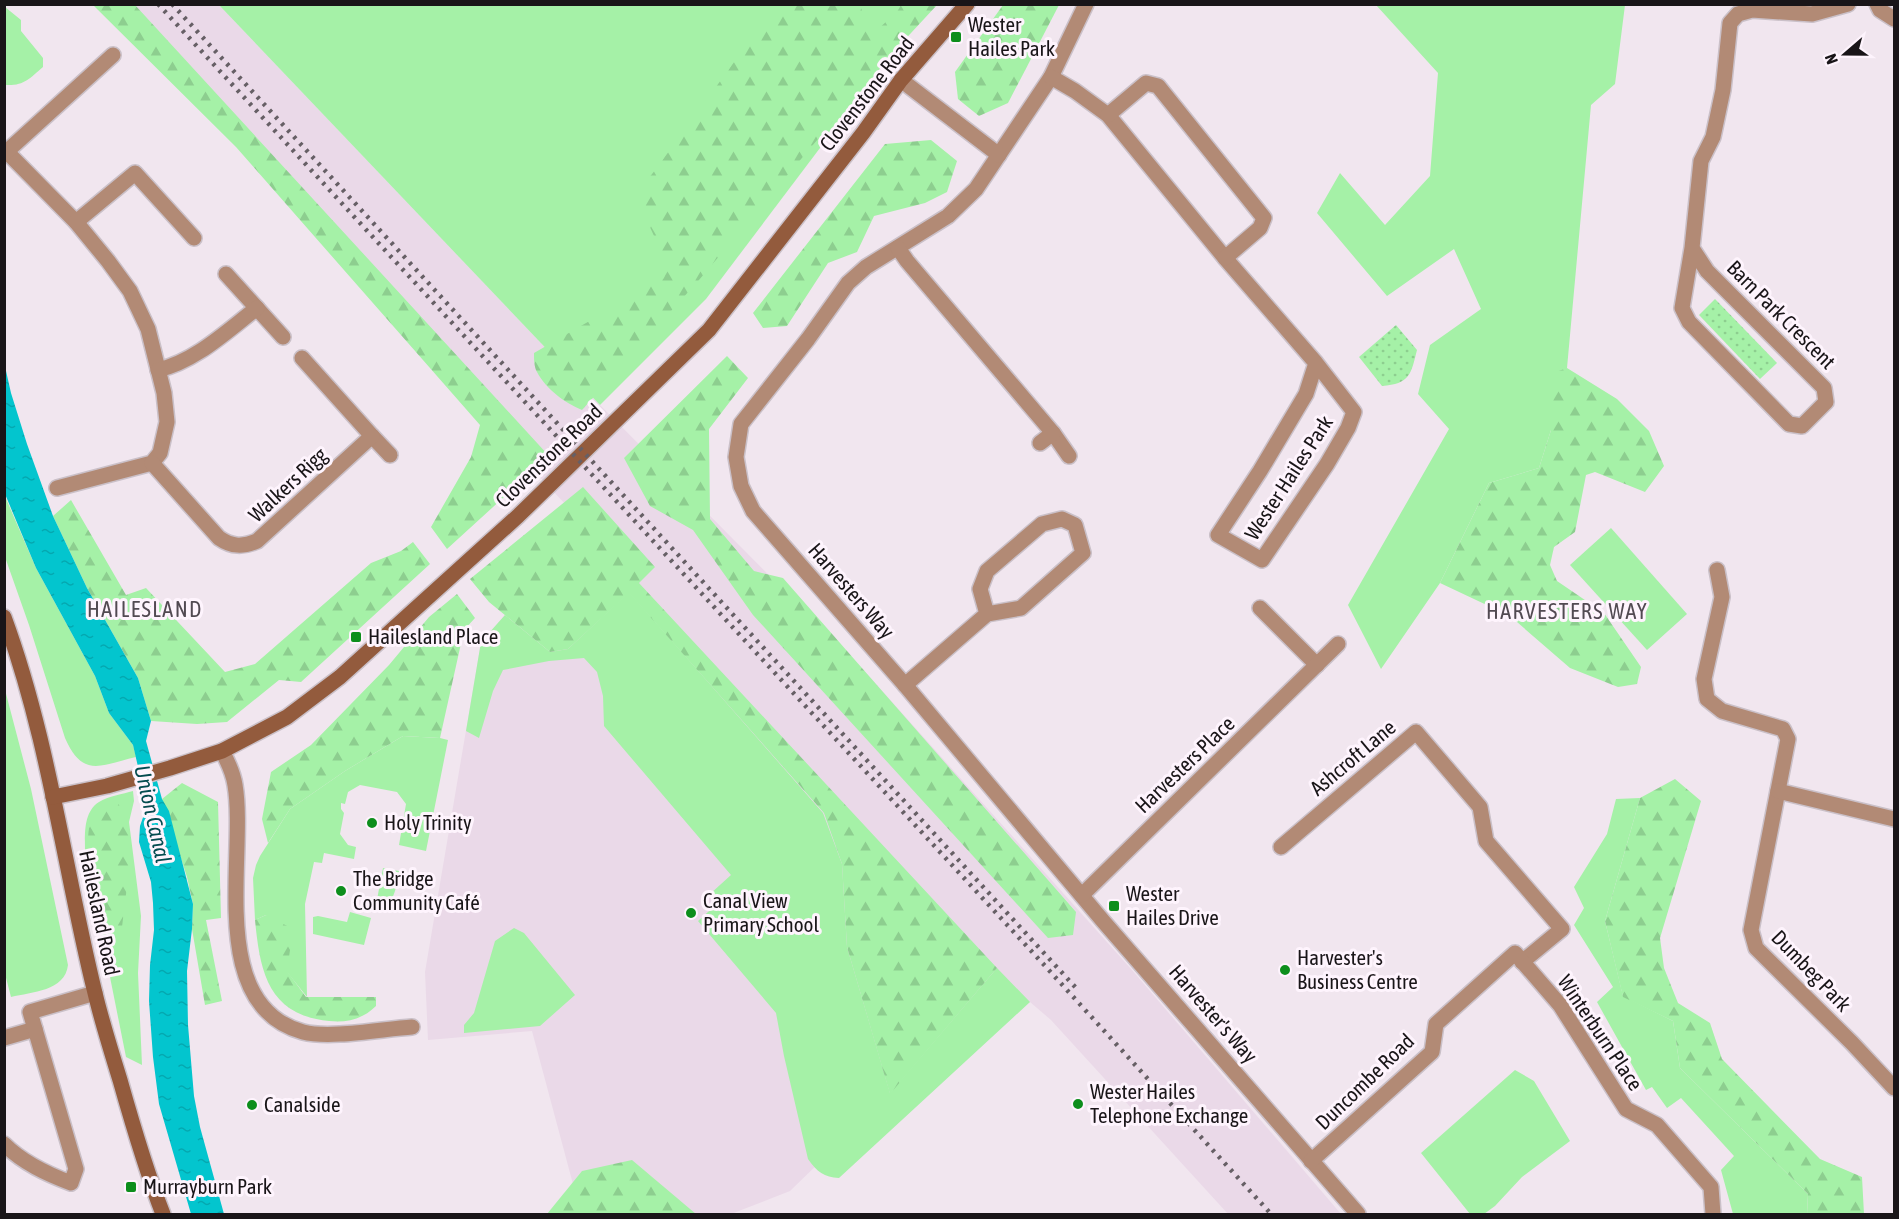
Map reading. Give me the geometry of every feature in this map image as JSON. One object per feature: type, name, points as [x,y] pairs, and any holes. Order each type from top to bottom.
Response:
[{"type":"street","name":"Clovenstone Road","points":[[53,797],[107,786],[222,751],[287,717],[340,677],[518,516],[701,338],[863,133],[901,81],[967,4]]},
{"type":"street","points":[[1069,456],[1053,433],[898,248],[948,216],[976,189],[1052,77],[1086,4]]},
{"type":"street","name":"Barn Park Crescent","points":[[1692,248],[1707,271],[1824,388],[1826,402],[1802,426],[1789,424],[1689,322],[1682,308],[1692,248],[1701,161],[1713,137],[1722,90],[1730,23],[1738,14],[1752,10],[1812,14],[1848,4]]},
{"type":"street","points":[[1878,4],[1881,10],[1894,19]]},
{"type":"street","points":[[57,488],[152,463],[160,453],[167,422],[164,393],[148,329],[130,291],[76,222],[6,153],[113,56]]},
{"type":"street","name":"Wester Hailes Park","points":[[1052,77],[1108,115],[1225,258],[1316,363],[1354,412],[1348,428],[1327,464],[1262,560],[1218,535],[1306,394],[1316,363]]},
{"type":"street","points":[[901,81],[999,155]]},
{"type":"street","points":[[1108,115],[1146,83],[1158,86],[1264,218],[1260,228],[1225,258]]},
{"type":"street","points":[[76,222],[135,173],[194,238]]},
{"type":"street","name":"Harvesters Way","points":[[898,248],[866,267],[848,283],[808,339],[741,424],[736,457],[741,486],[753,511],[905,685],[1103,921],[1130,950]]},
{"type":"street","points":[[226,274],[283,337]]},
{"type":"street","points":[[159,370],[181,363],[202,350],[257,308]]},
{"type":"street","points":[[302,358],[390,455]]},
{"type":"street","points":[[1040,443],[1053,433]]},
{"type":"street","name":"Walkers Rigg","points":[[152,463],[219,538],[228,544],[248,545],[257,541],[372,436]]},
{"type":"street","points":[[905,685],[987,614],[1021,608],[1083,553],[1075,525],[1062,519],[1042,524],[987,571],[980,589],[987,614]]},
{"type":"street","name":"Dumbeg Park","points":[[1717,570],[1722,597],[1704,679],[1707,699],[1722,711],[1783,729],[1788,739],[1751,930],[1756,948],[1852,1042],[1894,1088]]},
{"type":"street","points":[[1260,608],[1317,665]]},
{"type":"street","name":"Hailesland Road","points":[[4,617],[20,662],[53,797],[94,993],[134,1130],[163,1215]]},
{"type":"street","name":"Harvesters Place","points":[[1082,895],[1338,644]]},
{"type":"street","name":"Ashcroft Lane","points":[[1281,847],[1416,732],[1480,807],[1486,841],[1562,929],[1518,958]]},
{"type":"street","points":[[222,751],[233,772],[237,799],[235,892],[238,946],[247,978],[259,1000],[283,1023],[302,1032],[318,1034],[412,1028]]},
{"type":"street","points":[[1778,791],[1894,819]]},
{"type":"street","name":"Harvester's Way","points":[[1130,950],[1358,1215]]},
{"type":"street","name":"Duncombe Road","points":[[1311,1161],[1432,1052],[1436,1024],[1518,958]]},
{"type":"street","name":"Winterburn Place","points":[[1518,958],[1560,1005],[1626,1108],[1656,1125],[1711,1187],[1713,1215]]},
{"type":"street","points":[[4,1144],[42,1172],[71,1183],[76,1169],[30,1012],[94,993]]},
{"type":"street","points":[[4,1038],[35,1029]]},
{"type":"shaded area","points":[[107,5],[219,5],[600,405],[868,675],[1132,970],[1341,1214],[1228,1214],[1051,1020],[1030,1002],[890,1094],[790,1191],[731,1214],[581,1214],[532,1031],[428,1040],[425,972],[481,642],[505,615],[550,652],[639,582],[532,469]]},
{"type":"green space","points":[[93,5],[135,5],[549,456],[447,549],[431,527],[471,457],[480,425],[236,147]]},
{"type":"green space","points":[[219,5],[928,5],[706,299],[600,405]]},
{"type":"green space","points":[[794,5],[860,5],[865,19],[877,30],[897,12],[901,5],[937,5],[872,75],[699,280],[582,410],[569,404],[556,395],[541,378],[535,368],[534,353],[664,278],[667,264],[643,212],[640,189],[740,54]]},
{"type":"green space","points":[[1003,5],[1059,5],[1008,103],[979,116],[958,99],[955,72]]},
{"type":"green space","points":[[1376,5],[1625,5],[1615,84],[1591,105],[1567,368],[1539,468],[1489,483],[1440,583],[1381,669],[1348,605],[1449,429],[1418,394],[1430,345],[1481,309],[1454,249],[1387,296],[1317,213],[1340,173],[1385,225],[1430,176],[1438,73]]},
{"type":"green space","points":[[5,7],[21,20],[21,31],[43,58],[43,67],[34,75],[22,83],[12,85],[5,85]]},
{"type":"green space","points":[[931,140],[957,161],[947,192],[925,203],[874,216],[857,252],[828,263],[787,326],[763,328],[753,313],[885,144]]},
{"type":"green space","points":[[1715,299],[1777,363],[1760,379],[1699,315]]},
{"type":"green space","points":[[1396,325],[1417,350],[1408,376],[1398,383],[1382,386],[1359,357]]},
{"type":"green space","points":[[727,356],[748,378],[709,429],[710,519],[754,571],[783,578],[1076,912],[1073,935],[1048,938],[753,615],[693,530],[650,506],[624,458]]},
{"type":"green space","points":[[1567,368],[1617,399],[1649,431],[1664,466],[1645,492],[1595,472],[1586,475],[1575,532],[1554,547],[1550,565],[1557,581],[1604,613],[1641,667],[1637,684],[1618,687],[1570,668],[1510,616],[1440,583],[1489,483],[1539,468],[1551,430],[1550,374]]},
{"type":"green space","points":[[583,487],[655,567],[639,583],[997,968],[890,1094],[847,947],[842,864],[824,813],[629,593],[568,649],[550,652],[489,602],[470,579]]},
{"type":"green space","points":[[4,494],[36,568],[95,676],[109,713],[133,745],[136,757],[103,765],[86,764],[72,751],[65,738],[5,557]]},
{"type":"green space","points":[[71,500],[126,595],[146,588],[225,672],[255,664],[371,563],[401,551],[413,542],[430,564],[301,682],[279,680],[227,722],[197,724],[151,721],[138,678],[87,588],[53,516]]},
{"type":"green space","points":[[1611,528],[1687,614],[1647,650],[1570,565]]},
{"type":"green space","points":[[629,592],[823,813],[842,864],[847,947],[890,1093],[997,968],[1030,1002],[839,1178],[821,1173],[808,1159],[776,1013],[698,921],[718,903],[710,894],[731,875],[604,726],[603,696],[597,672],[584,658],[549,661],[503,670],[493,691],[479,738],[466,731],[481,642],[505,615],[550,652],[568,649]]},
{"type":"green space","points":[[457,594],[475,618],[464,630],[440,738],[403,736],[345,771],[290,809],[268,843],[262,819],[271,772],[311,745],[389,665],[429,617]]},
{"type":"green space","points":[[4,686],[31,789],[68,965],[66,974],[54,985],[37,992],[11,997],[4,970]]},
{"type":"green space","points":[[403,736],[448,740],[426,851],[399,845],[406,804],[397,792],[360,785],[348,792],[345,804],[341,803],[344,813],[340,834],[348,845],[356,847],[354,859],[324,853],[322,863],[314,862],[305,904],[307,997],[287,972],[266,915],[255,920],[253,878],[256,865],[290,809],[345,771]]},
{"type":"green space","points":[[1675,779],[1701,801],[1660,938],[1664,968],[1678,1003],[1710,1023],[1722,1059],[1820,1159],[1862,1177],[1864,1214],[1807,1214],[1808,1194],[1680,1068],[1673,1021],[1623,997],[1605,921],[1640,798]]},
{"type":"green space","points":[[182,783],[218,802],[221,918],[206,920],[222,1001],[205,1005],[192,929],[193,904],[187,877],[162,799]]},
{"type":"green space","points":[[133,791],[134,801],[129,822],[141,916],[138,973],[142,1065],[126,1057],[85,852],[86,824],[94,806],[107,798]]},
{"type":"green space","points":[[1640,798],[1605,921],[1623,996],[1673,1021],[1680,1068],[1808,1194],[1807,1214],[1733,1214],[1721,1170],[1734,1156],[1681,1098],[1667,1108],[1652,1087],[1646,1090],[1597,1002],[1613,987],[1574,925],[1584,908],[1574,887],[1607,834],[1616,799]]},
{"type":"green space","points":[[117,802],[128,819],[131,853],[122,927],[103,927],[90,865],[89,831],[92,818],[99,807]]},
{"type":"green space","points":[[383,868],[399,871],[397,884],[387,905],[375,910]]},
{"type":"green space","points":[[350,912],[371,918],[364,945],[313,934],[313,917],[347,922]]},
{"type":"green space","points":[[266,915],[293,929],[287,971],[306,997],[376,997],[376,1006],[360,1017],[348,1021],[329,1021],[309,1017],[292,1010],[271,988],[260,957],[255,920]]},
{"type":"green space","points":[[514,928],[524,933],[575,995],[540,1026],[464,1033],[464,1025],[474,1013],[495,941]]},
{"type":"green space","points":[[1515,1070],[1534,1081],[1570,1141],[1522,1177],[1495,1206],[1484,1214],[1470,1214],[1421,1153]]},
{"type":"green space","points":[[632,1160],[696,1214],[547,1214],[582,1171]]},
{"type":"water","name":"Union Canal","points":[[4,362],[27,444],[53,516],[87,588],[138,678],[151,721],[146,741],[162,799],[169,811],[193,904],[187,971],[188,1025],[194,1096],[200,1127],[224,1214],[191,1214],[159,1104],[149,1001],[154,930],[153,903],[151,882],[139,842],[140,826],[147,806],[133,745],[109,713],[95,676],[36,568],[5,494]]},
{"type":"railway","points":[[158,4],[1271,1214]]},
{"type":"railway","points":[[172,4],[1077,989]]},
{"type":"place","name":"Wester Hailes Park","points":[[956,37]]},
{"type":"place","name":"Hailesland Place","points":[[356,637]]},
{"type":"place","name":"Holy Trinity","points":[[372,823]]},
{"type":"place","name":"The Bridge Community Café","points":[[341,891]]},
{"type":"place","name":"Wester Hailes Drive","points":[[1114,906]]},
{"type":"place","name":"Canal View Primary School","points":[[691,913]]},
{"type":"place","name":"Harvester's Business Centre","points":[[1285,970]]},
{"type":"place","name":"Wester Hailes Telephone Exchange","points":[[1078,1104]]},
{"type":"place","name":"Canalside","points":[[252,1105]]},
{"type":"place","name":"Murrayburn Park","points":[[131,1187]]},
{"type":"district","name":"HAILESLAND","points":[[145,609]]},
{"type":"district","name":"HARVESTERS WAY","points":[[1567,611]]}]
